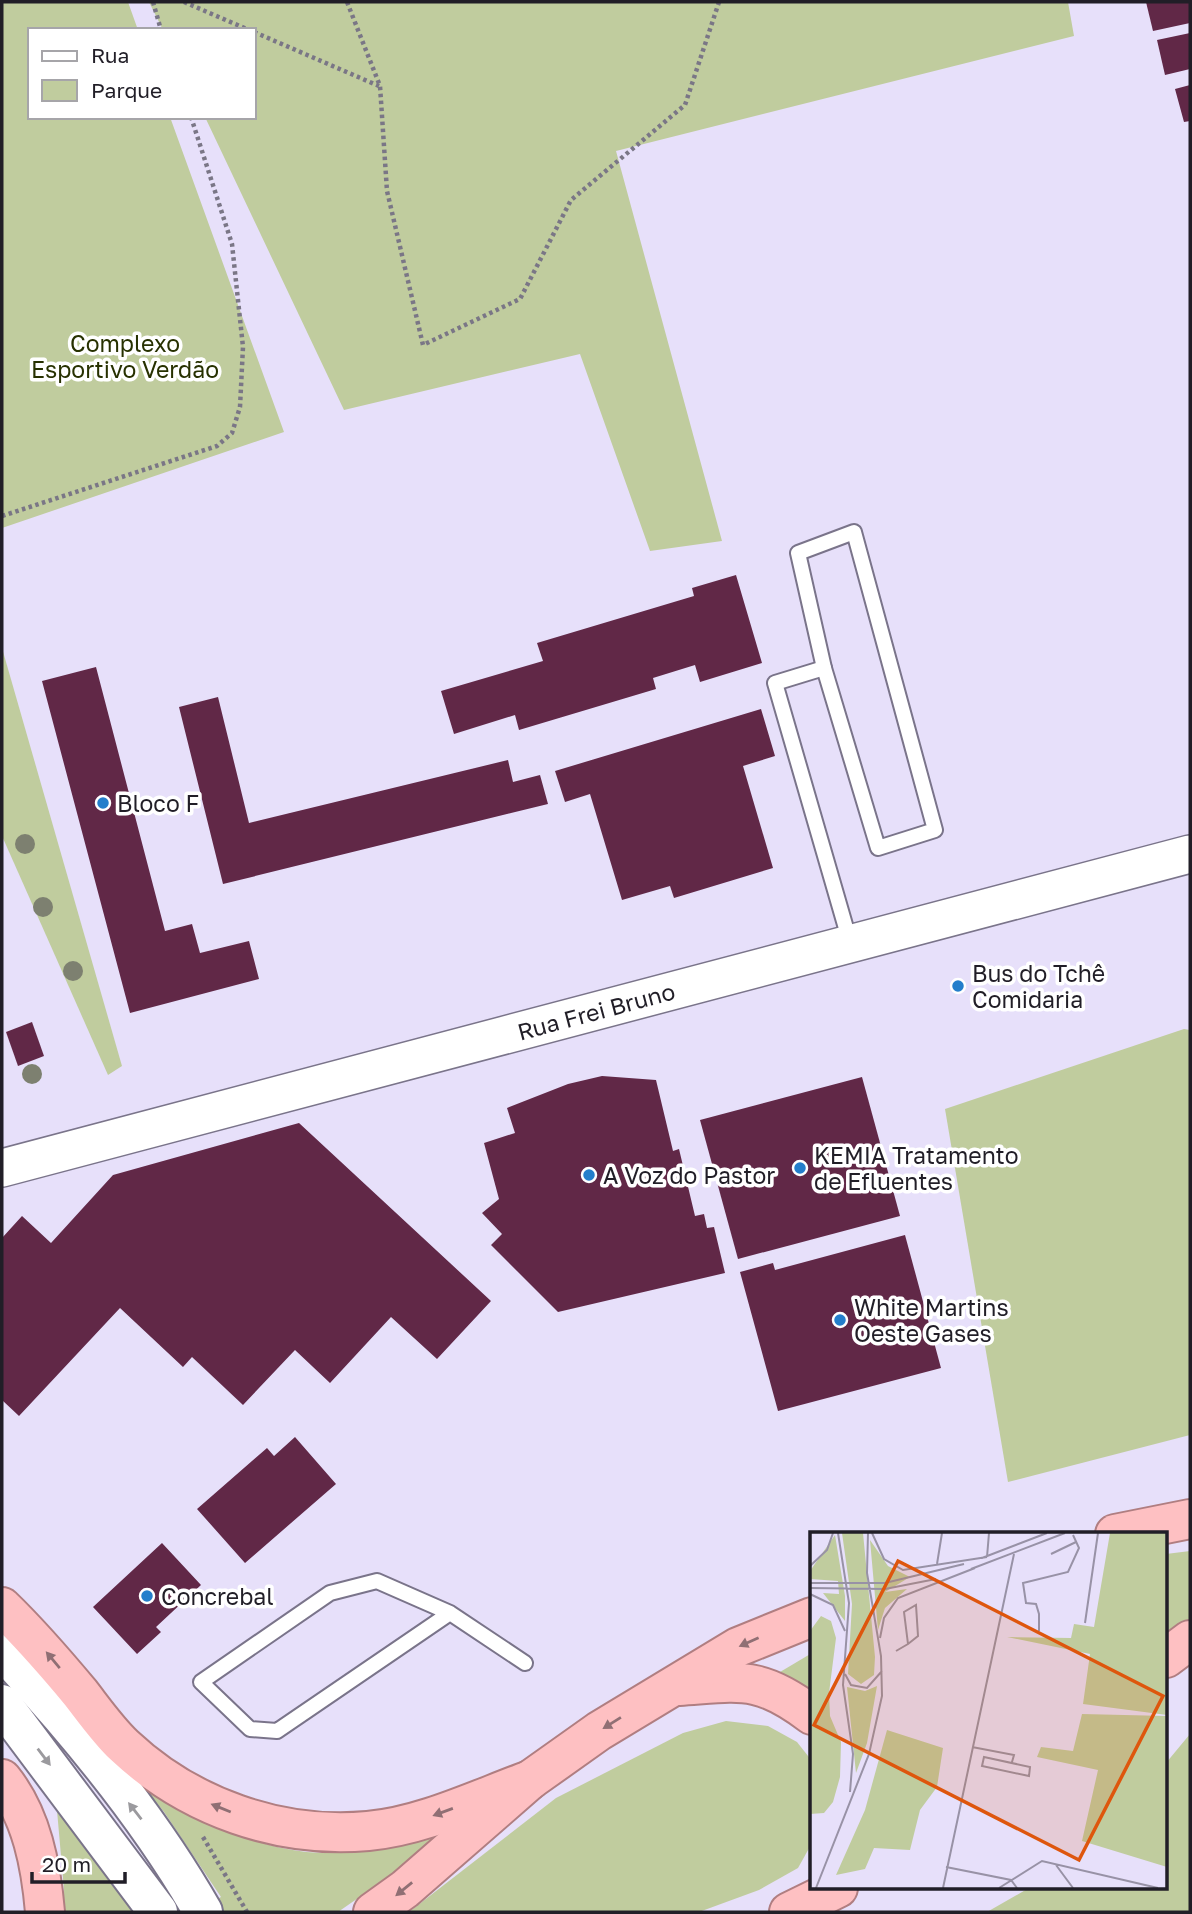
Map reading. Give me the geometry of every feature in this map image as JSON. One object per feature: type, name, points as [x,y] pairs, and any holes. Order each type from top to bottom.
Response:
[{"type":"highway","points":[[1125,1532],[1190,1519]]},
{"type":"highway","points":[[2,1607],[39,1644],[123,1745],[154,1771],[188,1792],[254,1821],[310,1832],[370,1831],[435,1816],[530,1780]]},
{"type":"highway","points":[[373,1912],[405,1889],[530,1780],[669,1687],[738,1647],[810,1618]]},
{"type":"highway","points":[[1168,1656],[1190,1640]]},
{"type":"highway","points":[[669,1687],[752,1682],[790,1698],[810,1713]]},
{"type":"highway","points":[[2,1779],[12,1792],[40,1861],[45,1912]]},
{"type":"highway","points":[[788,1912],[810,1888]]},
{"type":"highway","points":[[788,1912],[834,1890]]},
{"type":"main road","points":[[2,1650],[42,1693],[146,1824],[201,1910]]},
{"type":"main road","points":[[2,1704],[158,1912]]},
{"type":"street","name":"Rua Frei Bruno","points":[[2,1168],[1190,854]]},
{"type":"lane","points":[[854,532],[935,830],[878,848],[824,668],[798,553],[854,532]]},
{"type":"lane","points":[[824,668],[775,683],[851,944]]},
{"type":"lane","points":[[450,1612],[277,1731],[250,1729],[201,1682],[330,1593],[377,1581],[450,1612],[525,1663]]},
{"type":"path","points":[[153,2],[160,28]]},
{"type":"path","points":[[184,2],[244,28]]},
{"type":"path","points":[[347,2],[380,86],[387,191],[423,345],[520,299],[571,200],[685,105],[719,2]]},
{"type":"path","points":[[256,33],[380,86]]},
{"type":"path","points":[[2,516],[217,446],[232,433],[240,407],[243,347],[232,244],[192,119]]},
{"type":"green space","name":"Complexo Esportivo Verdão","points":[[2,2],[128,2],[137,28],[28,28],[28,119],[171,119],[284,432],[2,528]]},
{"type":"green space","points":[[149,2],[1068,2],[1074,36],[616,151],[722,541],[650,551],[580,354],[344,410],[206,119],[256,119],[256,28],[162,28]]},
{"type":"green space","points":[[2,648],[122,1066],[108,1075],[2,836]]},
{"type":"green space","points":[[1184,1029],[1190,1030],[1190,1435],[1008,1482],[945,1109]]},
{"type":"green space","points":[[1190,1551],[1190,1622],[1168,1637],[1168,1554]]},
{"type":"green space","points":[[810,1654],[810,1690],[780,1672]]},
{"type":"green space","points":[[726,1721],[768,1726],[797,1742],[810,1758],[810,1847],[798,1868],[759,1890],[699,1912],[409,1912],[556,1798],[683,1733]]},
{"type":"green space","points":[[1190,1734],[1190,1912],[987,1912],[1026,1890],[1168,1890],[1168,1761]]},
{"type":"green space","points":[[140,1782],[199,1816],[240,1835],[261,1843],[306,1852],[363,1849],[459,1828],[338,1912],[193,1912],[221,1897],[164,1812]]},
{"type":"green space","points":[[56,1799],[99,1856],[133,1912],[63,1912],[64,1890]]},
{"type":"building","points":[[1146,2],[1190,2],[1190,23],[1153,31]]},
{"type":"building","points":[[1190,33],[1190,69],[1165,75],[1157,40]]},
{"type":"building","points":[[1190,85],[1190,121],[1184,122],[1175,89]]},
{"type":"building","points":[[736,575],[762,663],[700,682],[695,665],[653,678],[656,689],[519,730],[515,715],[454,734],[441,691],[543,661],[537,643],[694,596],[692,588]]},
{"type":"building","name":"Bloco F","points":[[96,667],[165,931],[192,924],[200,953],[249,941],[259,979],[130,1013],[42,681]]},
{"type":"building","points":[[218,697],[249,823],[508,760],[513,782],[540,775],[548,804],[223,884],[179,707]]},
{"type":"building","points":[[761,709],[775,756],[743,766],[773,868],[674,898],[670,886],[622,900],[590,794],[565,802],[555,771]]},
{"type":"building","points":[[32,1022],[44,1056],[18,1066],[6,1032]]},
{"type":"building","name":"A Voz do Pastor","points":[[602,1076],[656,1080],[673,1151],[679,1149],[695,1216],[704,1214],[707,1228],[714,1227],[725,1273],[558,1312],[491,1245],[502,1234],[482,1213],[499,1199],[484,1143],[515,1133],[507,1108],[568,1084]]},
{"type":"building","name":"KEMIA Tratamento de Efluentes","points":[[862,1077],[900,1216],[738,1259],[700,1120]]},
{"type":"building","points":[[299,1123],[491,1301],[437,1359],[391,1317],[330,1383],[295,1350],[243,1405],[192,1357],[183,1367],[120,1308],[19,1416],[2,1400],[2,1238],[22,1216],[51,1243],[113,1175]]},
{"type":"building","name":"White Martins Oeste Gases","points":[[905,1235],[941,1368],[778,1411],[740,1272],[773,1263],[775,1270]]},
{"type":"building","points":[[295,1437],[336,1484],[245,1563],[197,1509],[267,1448],[274,1456]]},
{"type":"building","name":"Concrebal","points":[[162,1543],[201,1585],[156,1627],[161,1632],[137,1654],[93,1607]]},
{"type":"place","name":"Bloco F","points":[[103,803]]},
{"type":"place","name":"Bus do Tchê Comidaria","points":[[958,986]]},
{"type":"place","name":"KEMIA Tratamento de Efluentes","points":[[800,1168]]},
{"type":"place","name":"A Voz do Pastor","points":[[589,1175]]},
{"type":"place","name":"White Martins Oeste Gases","points":[[840,1320]]},
{"type":"place","name":"Concrebal","points":[[147,1596]]}]
